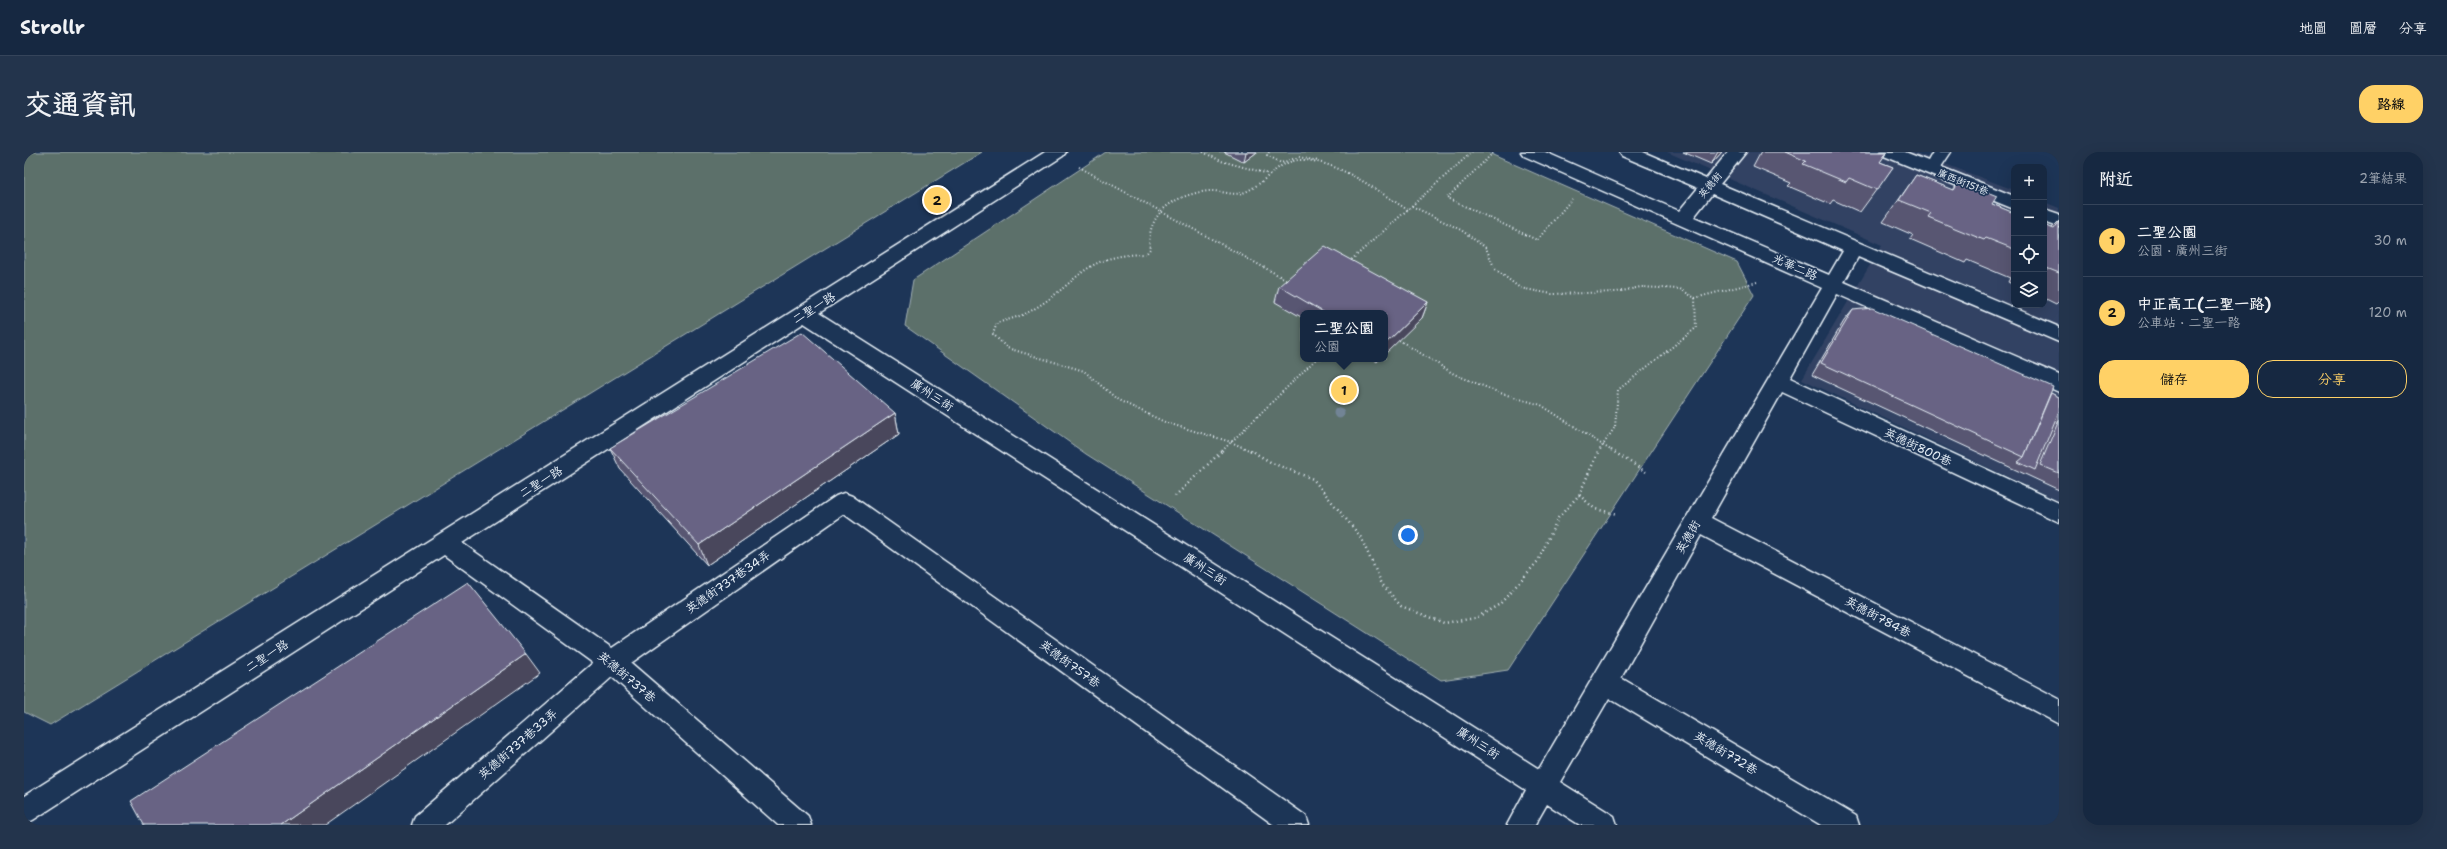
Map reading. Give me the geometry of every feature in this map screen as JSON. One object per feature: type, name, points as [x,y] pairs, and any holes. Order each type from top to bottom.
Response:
[{"type":"street","name":"二聖一路","points":[[24,811],[1057,152]]},
{"type":"street","name":"光華二路","points":[[1530,152],[2059,384]]},
{"type":"street","points":[[1628,152],[2059,335]]},
{"type":"street","name":"英德街","points":[[1683,218],[1737,152]]},
{"type":"street","name":"廣西街151巷","points":[[1890,152],[2011,202]]},
{"type":"street","points":[[1931,169],[1942,152]]},
{"type":"street","points":[[2047,216],[2059,221]]},
{"type":"street","name":"英德街","points":[[1520,825],[1605,682],[1854,248]]},
{"type":"street","name":"廣州三街","points":[[805,314],[1604,825]]},
{"type":"street","name":"英德街800巷","points":[[1777,381],[2059,513]]},
{"type":"street","name":"英德街737巷34弄","points":[[612,662],[844,502]]},
{"type":"street","name":"英德街757巷","points":[[844,502],[1296,825]]},
{"type":"street","name":"英德街784巷","points":[[1697,522],[2059,712]]},
{"type":"street","name":"英德街737巷","points":[[444,543],[612,662],[798,825]]},
{"type":"street","name":"英德街737巷33弄","points":[[425,825],[612,662]]},
{"type":"street","name":"英德街772巷","points":[[1605,682],[1846,825]]},
{"type":"path","points":[[1203,152],[1221,161],[1269,174]]},
{"type":"path","points":[[1268,152],[1267,155],[1281,163],[1304,160],[1322,163]]},
{"type":"path","points":[[1344,267],[1472,152]]},
{"type":"path","points":[[1493,153],[1447,198],[1537,240],[1574,196]]},
{"type":"path","points":[[1408,210],[1333,167],[1308,157],[1293,156],[1281,163],[1269,174],[1241,194],[1209,191],[1182,198],[1160,211],[1150,225],[1147,240],[1150,249],[1146,254],[1110,255],[1081,270],[1053,296],[1033,310],[997,323],[993,334],[1007,348],[1084,371],[1118,400],[1167,423],[1231,442],[1249,449],[1272,463],[1313,479],[1360,536],[1382,584],[1401,606],[1444,623],[1476,618],[1500,604],[1538,561],[1558,518],[1579,495],[1602,443],[1615,426],[1618,390],[1696,328],[1695,298]]},
{"type":"path","points":[[1078,167],[1295,284]]},
{"type":"path","points":[[1412,206],[1461,230],[1486,248],[1495,269],[1520,288],[1552,294],[1617,292],[1641,287],[1680,289],[1695,298],[1760,281]]},
{"type":"path","points":[[1399,340],[1454,374],[1500,393],[1541,405],[1646,472]]},
{"type":"path","points":[[1175,496],[1313,362]]},
{"type":"path","points":[[1579,495],[1589,507],[1601,512],[1617,514]]},
{"type":"shaded area","points":[[1667,152],[1913,152],[2011,189],[2011,308],[2047,308],[2047,203],[2059,208],[2059,501],[1802,379],[1882,245]]},
{"type":"green space","points":[[24,152],[982,152],[50,725],[24,712]]},
{"type":"green space","points":[[1106,152],[1486,152],[1737,262],[1754,295],[1508,670],[1441,680],[1086,454],[905,326],[913,280]]},
{"type":"building","points":[[1785,152],[1887,152],[1880,162],[1893,167],[1877,190],[1849,178],[1846,182],[1803,164],[1806,161]]},
{"type":"building","points":[[1916,175],[1954,190],[1960,181],[1997,196],[1992,204],[2011,212],[2011,248],[1986,238],[1984,240],[1928,217],[1931,213],[1899,200]]},
{"type":"building","points":[[2059,222],[2059,273],[2047,268],[2047,226],[2054,229]]},
{"type":"building","points":[[1325,246],[1428,302],[1388,341],[1388,310],[1320,310],[1279,286]]},
{"type":"building","points":[[1872,308],[2053,387],[2024,457],[1821,363],[1853,310]]},
{"type":"building","points":[[802,332],[895,413],[699,545],[610,448]]},
{"type":"building","points":[[2051,393],[2059,397],[2059,411],[2035,470],[2018,462],[2024,457]]},
{"type":"building","points":[[2059,420],[2059,473],[2040,465]]},
{"type":"building","points":[[468,582],[526,654],[281,825],[144,825],[131,801]]},
{"type":"place","name":"中正高工(二聖一路)","points":[[937,200]]},
{"type":"place","name":"二聖公園","points":[[1344,390]]}]
